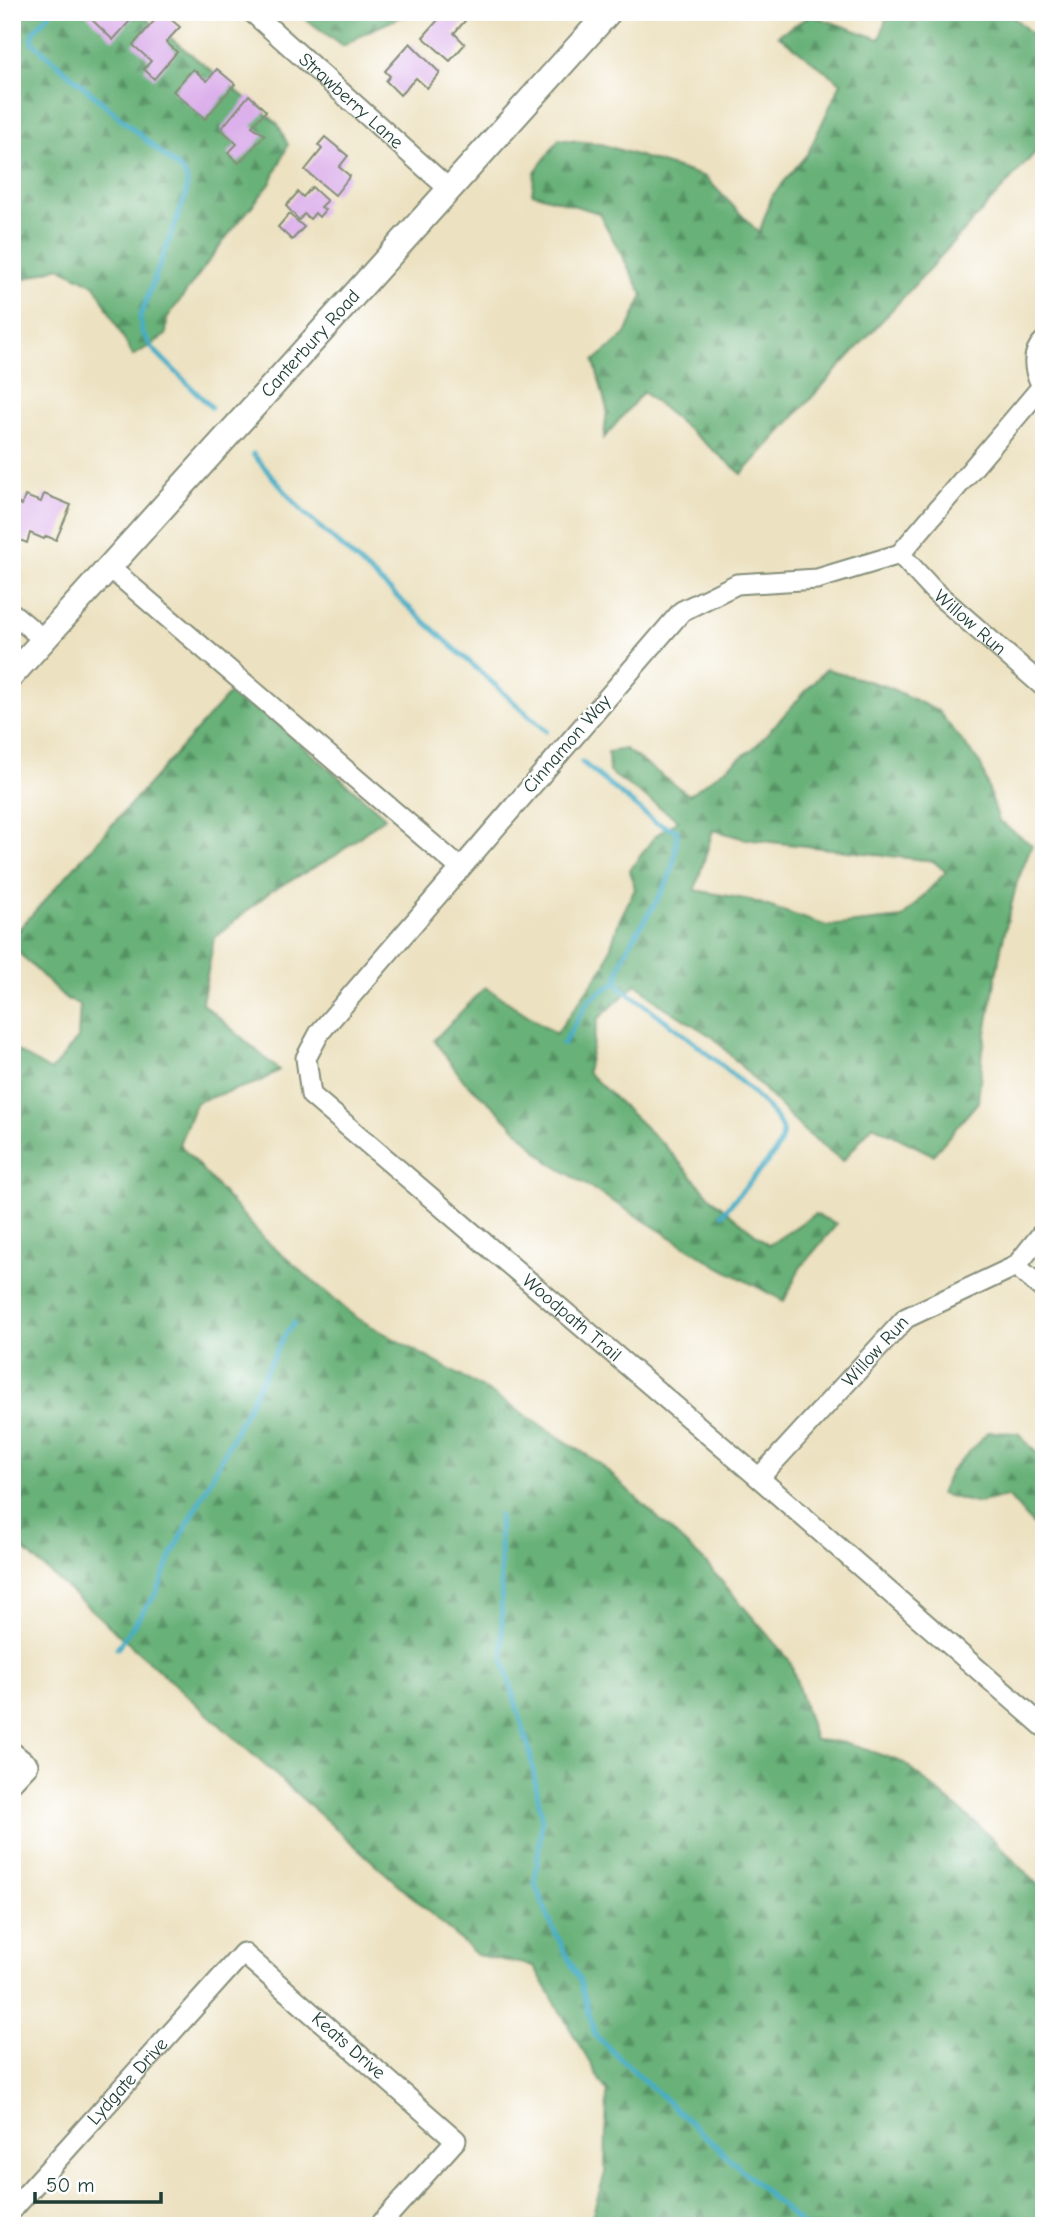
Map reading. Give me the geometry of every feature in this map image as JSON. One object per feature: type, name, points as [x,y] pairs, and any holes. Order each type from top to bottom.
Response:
[{"type":"street","name":"Strawberry Lane","points":[[252,12],[449,190]]},
{"type":"street","name":"Canterbury Road","points":[[14,671],[110,568],[609,12]]},
{"type":"street","points":[[900,554],[1043,384],[1038,379],[1034,358],[1039,345],[1044,341]]},
{"type":"street","name":"Willow Run","points":[[900,554],[934,591],[1044,687]]},
{"type":"street","name":"Cinnamon Way","points":[[460,868],[682,611],[737,584],[817,579],[900,554]]},
{"type":"street","points":[[110,568],[460,868]]},
{"type":"street","points":[[12,613],[43,639]]},
{"type":"street","name":"Woodpath Trail","points":[[460,868],[320,1032],[306,1058],[311,1095],[759,1478],[1044,1727]]},
{"type":"street","name":"Willow Run","points":[[759,1478],[906,1318],[1016,1266],[1044,1231]]},
{"type":"street","points":[[1016,1266],[1044,1290]]},
{"type":"street","points":[[12,1752],[28,1765],[12,1782]]},
{"type":"street","name":"Keats Drive","points":[[243,1953],[456,2140],[379,2226]]},
{"type":"street","name":"Lydgate Drive","points":[[12,2210],[243,1953]]},
{"type":"green space","points":[[12,12],[138,12],[278,124],[288,145],[270,184],[228,235],[167,318],[166,335],[133,356],[95,285],[59,267],[12,283]]},
{"type":"green space","points":[[296,12],[412,12],[343,46]]},
{"type":"green space","points":[[888,12],[1008,12],[1044,45],[1044,143],[742,474],[643,392],[604,438],[607,409],[594,361],[626,334],[643,295],[599,213],[532,193],[535,172],[559,139],[601,144],[705,177],[759,233],[772,196],[808,153],[841,83],[778,35],[811,15],[880,39]]},
{"type":"green space","points":[[826,669],[888,687],[938,711],[981,765],[999,821],[1032,845],[1017,882],[1001,948],[983,1050],[978,1102],[933,1155],[873,1125],[843,1161],[803,1130],[714,1038],[658,1003],[637,983],[598,1019],[587,1072],[665,1146],[712,1199],[769,1245],[815,1214],[837,1224],[800,1268],[784,1301],[721,1268],[549,1162],[464,1081],[434,1040],[485,987],[556,1034],[605,965],[619,921],[635,889],[630,870],[655,836],[678,820],[609,772],[608,752],[625,749],[689,795],[755,747]],"holes":[[[713,830],[745,839],[933,861],[946,872],[902,918],[827,926],[750,900],[695,890]]]},
{"type":"green space","points":[[235,687],[385,817],[335,856],[271,891],[214,938],[202,1003],[279,1070],[259,1082],[196,1102],[179,1144],[265,1240],[355,1317],[488,1391],[599,1463],[705,1562],[790,1661],[815,1740],[847,1743],[904,1763],[987,1833],[1044,1891],[1044,2226],[589,2226],[605,2173],[607,2093],[534,1966],[477,1955],[12,1539],[12,1048],[51,1071],[78,1038],[80,1005],[66,999],[12,946],[12,937]]},
{"type":"green space","points":[[988,1432],[1018,1433],[1044,1461],[1044,1537],[1008,1496],[976,1503],[940,1494],[950,1472]]},
{"type":"building","points":[[84,12],[138,12],[113,40]]},
{"type":"building","points":[[162,12],[180,27],[166,42],[177,52],[154,79],[144,69],[151,61],[133,45]]},
{"type":"building","points":[[445,12],[455,12],[465,21],[454,33],[465,44],[450,61],[423,37]]},
{"type":"building","points":[[410,43],[440,73],[427,88],[416,78],[400,95],[386,81],[390,76],[385,71]]},
{"type":"building","points":[[193,69],[207,81],[217,69],[235,84],[205,119],[173,91]]},
{"type":"building","points":[[249,95],[266,111],[252,126],[265,135],[239,163],[228,153],[237,144],[221,129]]},
{"type":"building","points":[[325,137],[348,156],[339,167],[350,176],[335,195],[305,170],[322,149],[318,145]]},
{"type":"building","points":[[312,187],[327,201],[321,207],[325,210],[319,217],[315,213],[310,219],[304,214],[299,220],[286,206],[298,192],[303,197]]},
{"type":"building","points":[[289,214],[304,227],[292,240],[278,227]]},
{"type":"building","points":[[44,494],[71,505],[56,540],[46,536],[44,539],[30,533],[27,543],[12,537],[12,496],[16,497],[14,502],[22,505],[25,496],[41,502]]},
{"type":"waterway","points":[[51,12],[34,31],[32,42],[182,171],[187,179],[186,195],[140,317],[142,332],[152,348],[211,407]]},
{"type":"waterway","points":[[253,454],[301,510],[546,731]]},
{"type":"waterway","points":[[582,762],[655,822],[677,831],[672,869],[659,897],[626,951],[617,981],[622,989],[736,1078],[775,1117],[782,1130],[774,1154],[722,1214]]},
{"type":"waterway","points":[[563,1044],[589,1000],[617,981]]},
{"type":"waterway","points":[[117,1648],[157,1592],[172,1555],[283,1338],[294,1323]]},
{"type":"waterway","points":[[499,1515],[503,1658],[530,1752],[542,1820],[535,1884],[552,1926],[580,1981],[595,2035],[803,2226]]}]
